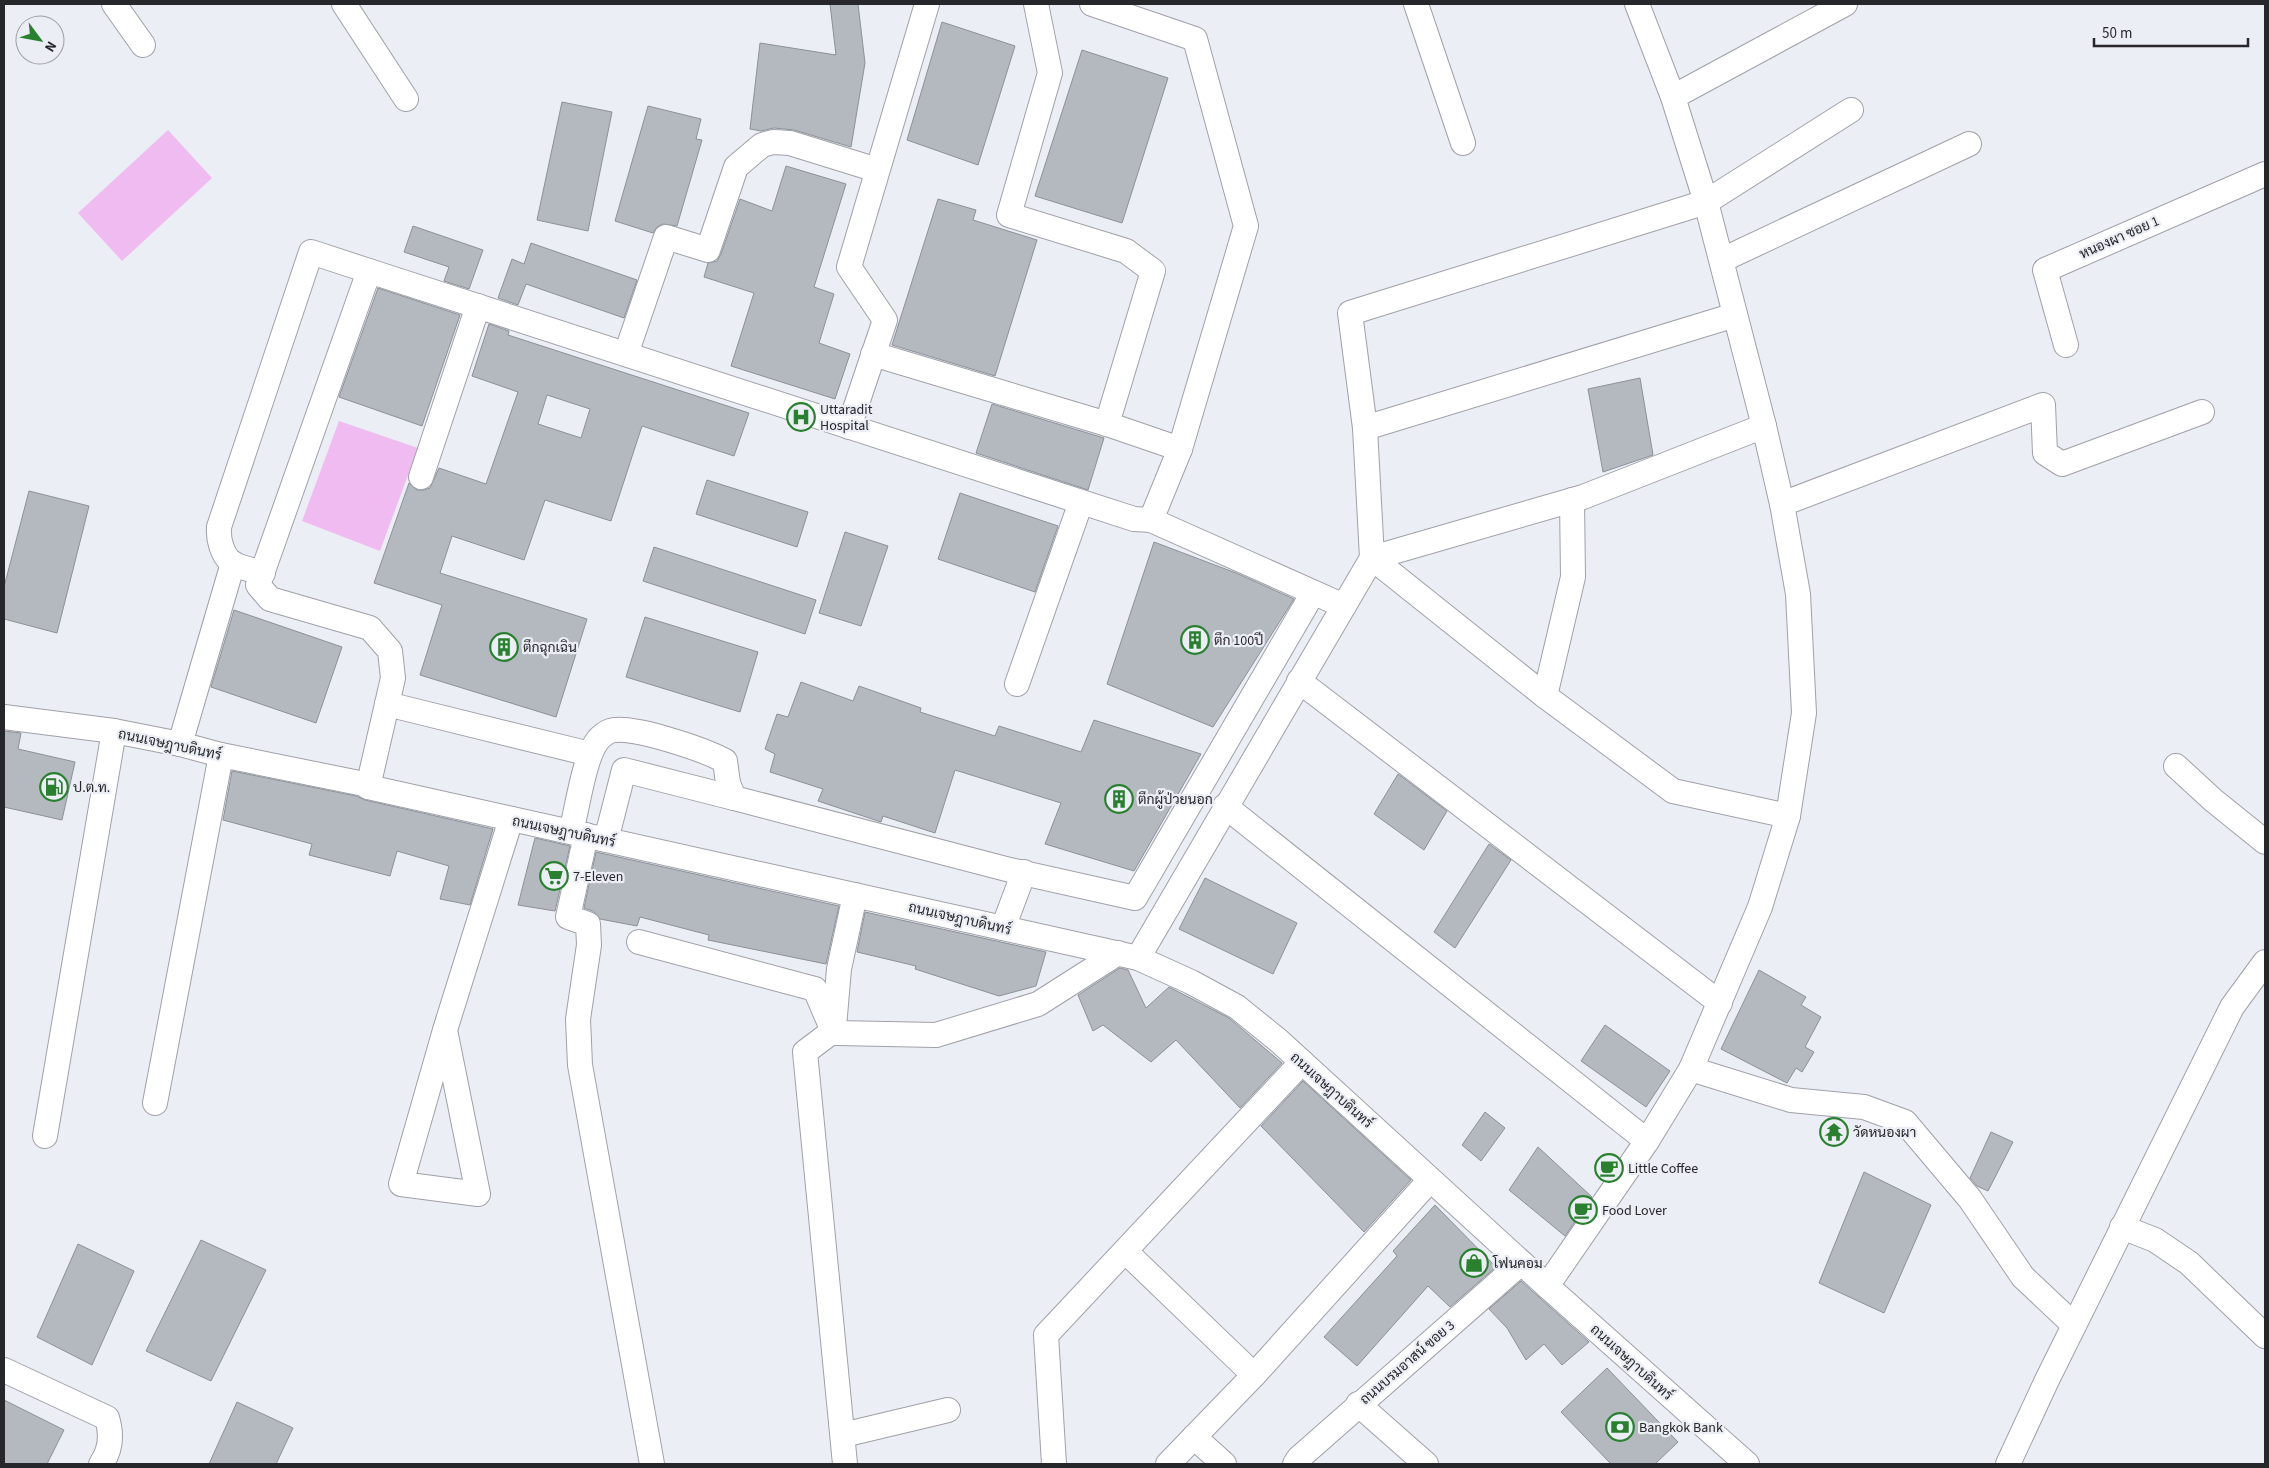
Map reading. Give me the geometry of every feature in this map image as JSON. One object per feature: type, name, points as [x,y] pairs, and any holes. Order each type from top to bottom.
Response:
[{"type":"street","points":[[114,4],[143,45]]},
{"type":"street","points":[[344,4],[406,99]]},
{"type":"street","points":[[849,426],[885,320],[849,267],[927,4]]},
{"type":"street","points":[[1036,4],[1050,72],[1009,215],[1126,251],[1153,271],[1107,424]]},
{"type":"street","points":[[1092,4],[1196,40],[1246,226],[1180,450],[1151,520]]},
{"type":"street","points":[[1416,4],[1463,143]]},
{"type":"street","points":[[1547,1286],[1647,1141],[1692,1069],[1760,907],[1788,816],[1804,713],[1798,594],[1782,504],[1764,426],[1706,202],[1674,97],[1638,4]]},
{"type":"street","points":[[1674,97],[1845,4]]},
{"type":"street","points":[[639,942],[815,989],[833,1031],[837,1033],[936,1035],[1038,1004],[1128,956],[1174,895],[1372,558],[1365,428],[1350,313],[1706,202],[1851,110]]},
{"type":"street","points":[[626,354],[666,237],[708,250],[736,167],[750,153],[762,145],[773,142],[790,143],[878,170]]},
{"type":"street","points":[[1722,260],[1969,144]]},
{"type":"street","name":"หนองผา ซอย 1","points":[[2066,345],[2045,270],[2265,174]]},
{"type":"street","points":[[262,573],[232,563],[218,537],[222,517],[311,252],[1134,519],[1151,520],[1344,606]]},
{"type":"street","points":[[368,787],[393,678],[390,651],[370,628],[270,599],[258,585],[369,271]]},
{"type":"street","points":[[421,477],[478,306]]},
{"type":"street","points":[[1365,428],[1735,315]]},
{"type":"street","points":[[874,354],[1107,424],[1180,450]]},
{"type":"street","points":[[1782,504],[2043,405],[2045,454],[2062,464],[2202,412]]},
{"type":"street","points":[[1372,558],[1572,500],[1764,426]]},
{"type":"street","points":[[1545,696],[1573,577],[1572,500]]},
{"type":"street","points":[[1018,684],[1081,502]]},
{"type":"street","points":[[1372,558],[1545,696],[1673,791],[1788,816]]},
{"type":"street","points":[[180,744],[232,563]]},
{"type":"street","points":[[588,836],[618,792],[624,770],[1024,872],[1134,898],[1145,883],[1313,593]]},
{"type":"street","points":[[1299,681],[1720,1003]]},
{"type":"street","points":[[387,704],[590,754]]},
{"type":"street","name":"ถนนเจษฎาบดินทร์","points":[[4,717],[114,731],[364,784],[368,787],[1128,956],[1191,982],[1237,1007],[1302,1062],[1521,1263],[1747,1464]]},
{"type":"street","points":[[652,1464],[580,1065],[578,1019],[589,945],[588,924],[568,917],[588,836],[583,783],[590,754],[598,739],[611,731],[633,730],[709,752],[725,761],[728,783],[734,798]]},
{"type":"street","points":[[45,1136],[114,731]]},
{"type":"street","points":[[155,1103],[221,755]]},
{"type":"street","points":[[2176,766],[2213,800],[2265,842]]},
{"type":"street","points":[[583,783],[618,792]]},
{"type":"street","points":[[1226,806],[1647,1141]]},
{"type":"street","points":[[445,1030],[478,1194],[401,1184],[445,1030],[511,819]]},
{"type":"street","points":[[1003,928],[1024,872]]},
{"type":"street","points":[[1145,883],[1174,895]]},
{"type":"street","points":[[845,1464],[805,1052],[833,1031],[839,969],[855,895]]},
{"type":"street","points":[[2008,1464],[2074,1325],[2232,1007],[2265,962]]},
{"type":"street","points":[[1054,1464],[1046,1335],[1302,1062]]},
{"type":"street","points":[[1692,1069],[1790,1100],[1864,1107],[1904,1122],[1970,1199],[2023,1277],[2074,1325]]},
{"type":"street","points":[[1168,1464],[1254,1375],[1430,1180]]},
{"type":"street","points":[[2122,1228],[2154,1240],[2189,1263],[2265,1336]]},
{"type":"street","points":[[1125,1251],[1254,1375]]},
{"type":"street","name":"ถนนบรมอาสน์ ฃอย 3","points":[[1295,1464],[1299,1458],[1358,1404],[1521,1263]]},
{"type":"street","points":[[4,1370],[107,1418],[111,1432],[107,1456],[101,1464]]},
{"type":"street","points":[[1358,1404],[1426,1464]]},
{"type":"street","points":[[843,1435],[948,1410]]},
{"type":"street","points":[[1194,1438],[1224,1464]]},
{"type":"shaded area","points":[[168,130],[212,178],[122,261],[78,213]]},
{"type":"shaded area","points":[[339,421],[418,448],[380,551],[302,521]]},
{"type":"building","points":[[830,4],[858,4],[865,63],[851,147],[794,130],[774,128],[761,131],[750,129],[760,43],[836,55]]},
{"type":"building","points":[[942,22],[1015,46],[978,165],[907,140]]},
{"type":"building","points":[[1082,50],[1168,78],[1122,223],[1035,196]]},
{"type":"building","points":[[562,102],[612,112],[588,231],[537,220]]},
{"type":"building","points":[[648,106],[701,119],[696,139],[702,140],[677,226],[663,224],[657,227],[653,233],[615,221]]},
{"type":"building","points":[[786,166],[846,184],[814,287],[834,294],[819,343],[850,354],[835,399],[731,366],[754,293],[704,277],[708,263],[717,261],[721,254],[740,199],[772,211]]},
{"type":"building","points":[[938,199],[976,210],[973,220],[1037,240],[995,376],[892,345]]},
{"type":"building","points":[[413,226],[483,250],[469,289],[444,281],[449,267],[404,252]]},
{"type":"building","points":[[531,243],[637,280],[624,318],[526,284],[518,305],[498,298],[512,259],[524,264]]},
{"type":"building","points":[[378,288],[460,315],[422,426],[339,397]]},
{"type":"building","points":[[489,324],[509,331],[508,335],[749,413],[734,456],[642,426],[611,521],[545,500],[524,560],[452,536],[440,573],[587,619],[556,717],[420,675],[442,605],[374,583],[409,483],[417,490],[430,488],[439,468],[486,484],[518,392],[472,376]],"holes":[[[547,395],[590,409],[581,438],[538,424]]]},
{"type":"building","points":[[1640,378],[1653,455],[1603,472],[1588,389]]},
{"type":"building","points":[[992,404],[1104,438],[1088,490],[976,453]]},
{"type":"building","points":[[707,480],[808,512],[797,547],[696,514]]},
{"type":"building","points":[[29,491],[89,506],[57,633],[4,619],[4,587]]},
{"type":"building","points":[[960,493],[1058,526],[1035,592],[938,559]]},
{"type":"building","points":[[845,532],[888,546],[861,626],[819,613]]},
{"type":"building","name":"ตึก 100ปี","points":[[1154,542],[1236,573],[1294,599],[1213,727],[1107,684]]},
{"type":"building","points":[[654,547],[816,600],[805,634],[643,581]]},
{"type":"building","points":[[234,610],[342,647],[316,723],[211,687]]},
{"type":"building","points":[[645,617],[758,652],[740,712],[626,677]]},
{"type":"building","points":[[801,682],[853,701],[859,686],[921,708],[920,712],[995,736],[999,726],[1081,752],[1094,720],[1201,754],[1134,871],[1045,844],[1061,803],[955,770],[935,833],[883,816],[881,822],[818,801],[823,789],[770,772],[775,754],[765,749],[777,714],[788,717]]},
{"type":"building","points":[[4,731],[21,733],[18,749],[75,762],[62,820],[4,807]]},
{"type":"building","points":[[232,771],[356,796],[365,800],[493,829],[470,905],[440,899],[449,866],[397,851],[390,876],[309,855],[312,844],[223,820]]},
{"type":"building","points":[[1398,774],[1447,811],[1424,850],[1374,814]]},
{"type":"building","name":"7-Eleven","points":[[535,838],[570,846],[555,911],[518,905]]},
{"type":"building","points":[[1489,844],[1511,860],[1455,948],[1434,932]]},
{"type":"building","points":[[596,852],[839,906],[826,964],[708,940],[709,935],[640,917],[637,926],[600,919],[593,911],[584,908]]},
{"type":"building","points":[[1205,878],[1297,923],[1273,974],[1179,929]]},
{"type":"building","points":[[865,912],[1046,952],[1036,986],[999,996],[915,969],[916,966],[857,952]]},
{"type":"building","points":[[1120,968],[1128,970],[1146,1008],[1169,987],[1229,1018],[1282,1063],[1240,1108],[1176,1040],[1151,1062],[1103,1025],[1093,1031],[1078,995]]},
{"type":"building","points":[[1759,970],[1806,997],[1801,1005],[1821,1017],[1805,1047],[1814,1052],[1802,1072],[1796,1068],[1787,1083],[1721,1049]]},
{"type":"building","points":[[1605,1025],[1670,1071],[1646,1107],[1581,1061]]},
{"type":"building","points":[[1303,1081],[1411,1180],[1364,1232],[1261,1126]]},
{"type":"building","points":[[1485,1112],[1505,1128],[1481,1161],[1462,1145]]},
{"type":"building","points":[[1991,1132],[2013,1142],[1988,1191],[1977,1186],[1970,1178]]},
{"type":"building","points":[[1538,1147],[1592,1197],[1565,1236],[1509,1190]]},
{"type":"building","name":"วัดหนองผา","points":[[1864,1172],[1931,1205],[1884,1313],[1819,1283]]},
{"type":"building","points":[[1435,1205],[1496,1267],[1450,1307],[1428,1286],[1357,1366],[1324,1337],[1397,1256],[1393,1251]]},
{"type":"building","points":[[201,1240],[266,1270],[211,1381],[146,1351]]},
{"type":"building","points":[[78,1244],[134,1271],[92,1365],[37,1337]]},
{"type":"building","points":[[1521,1281],[1589,1342],[1562,1365],[1544,1344],[1526,1360],[1507,1328],[1489,1309]]},
{"type":"building","name":"Bangkok Bank","points":[[1607,1368],[1678,1442],[1655,1464],[1611,1464],[1561,1412]]},
{"type":"building","points":[[4,1400],[64,1430],[47,1464],[4,1464]]},
{"type":"building","points":[[237,1402],[293,1428],[276,1464],[209,1464]]},
{"type":"place","name":"Uttaradit Hospital","points":[[801,417]]},
{"type":"place","name":"ตึก 100ปี","points":[[1195,640]]},
{"type":"place","name":"ตึกฉุกเฉิน","points":[[504,647]]},
{"type":"place","name":"ป.ต.ท.","points":[[54,787]]},
{"type":"place","name":"ตึกผู้ป่วยนอก","points":[[1119,799]]},
{"type":"place","name":"7-Eleven","points":[[554,876]]},
{"type":"place","name":"วัดหนองผา","points":[[1834,1132]]},
{"type":"place","name":"Little Coffee","points":[[1609,1168]]},
{"type":"place","name":"Food Lover","points":[[1583,1210]]},
{"type":"place","name":"โฟนคอม","points":[[1474,1263]]},
{"type":"place","name":"Bangkok Bank","points":[[1620,1427]]}]
